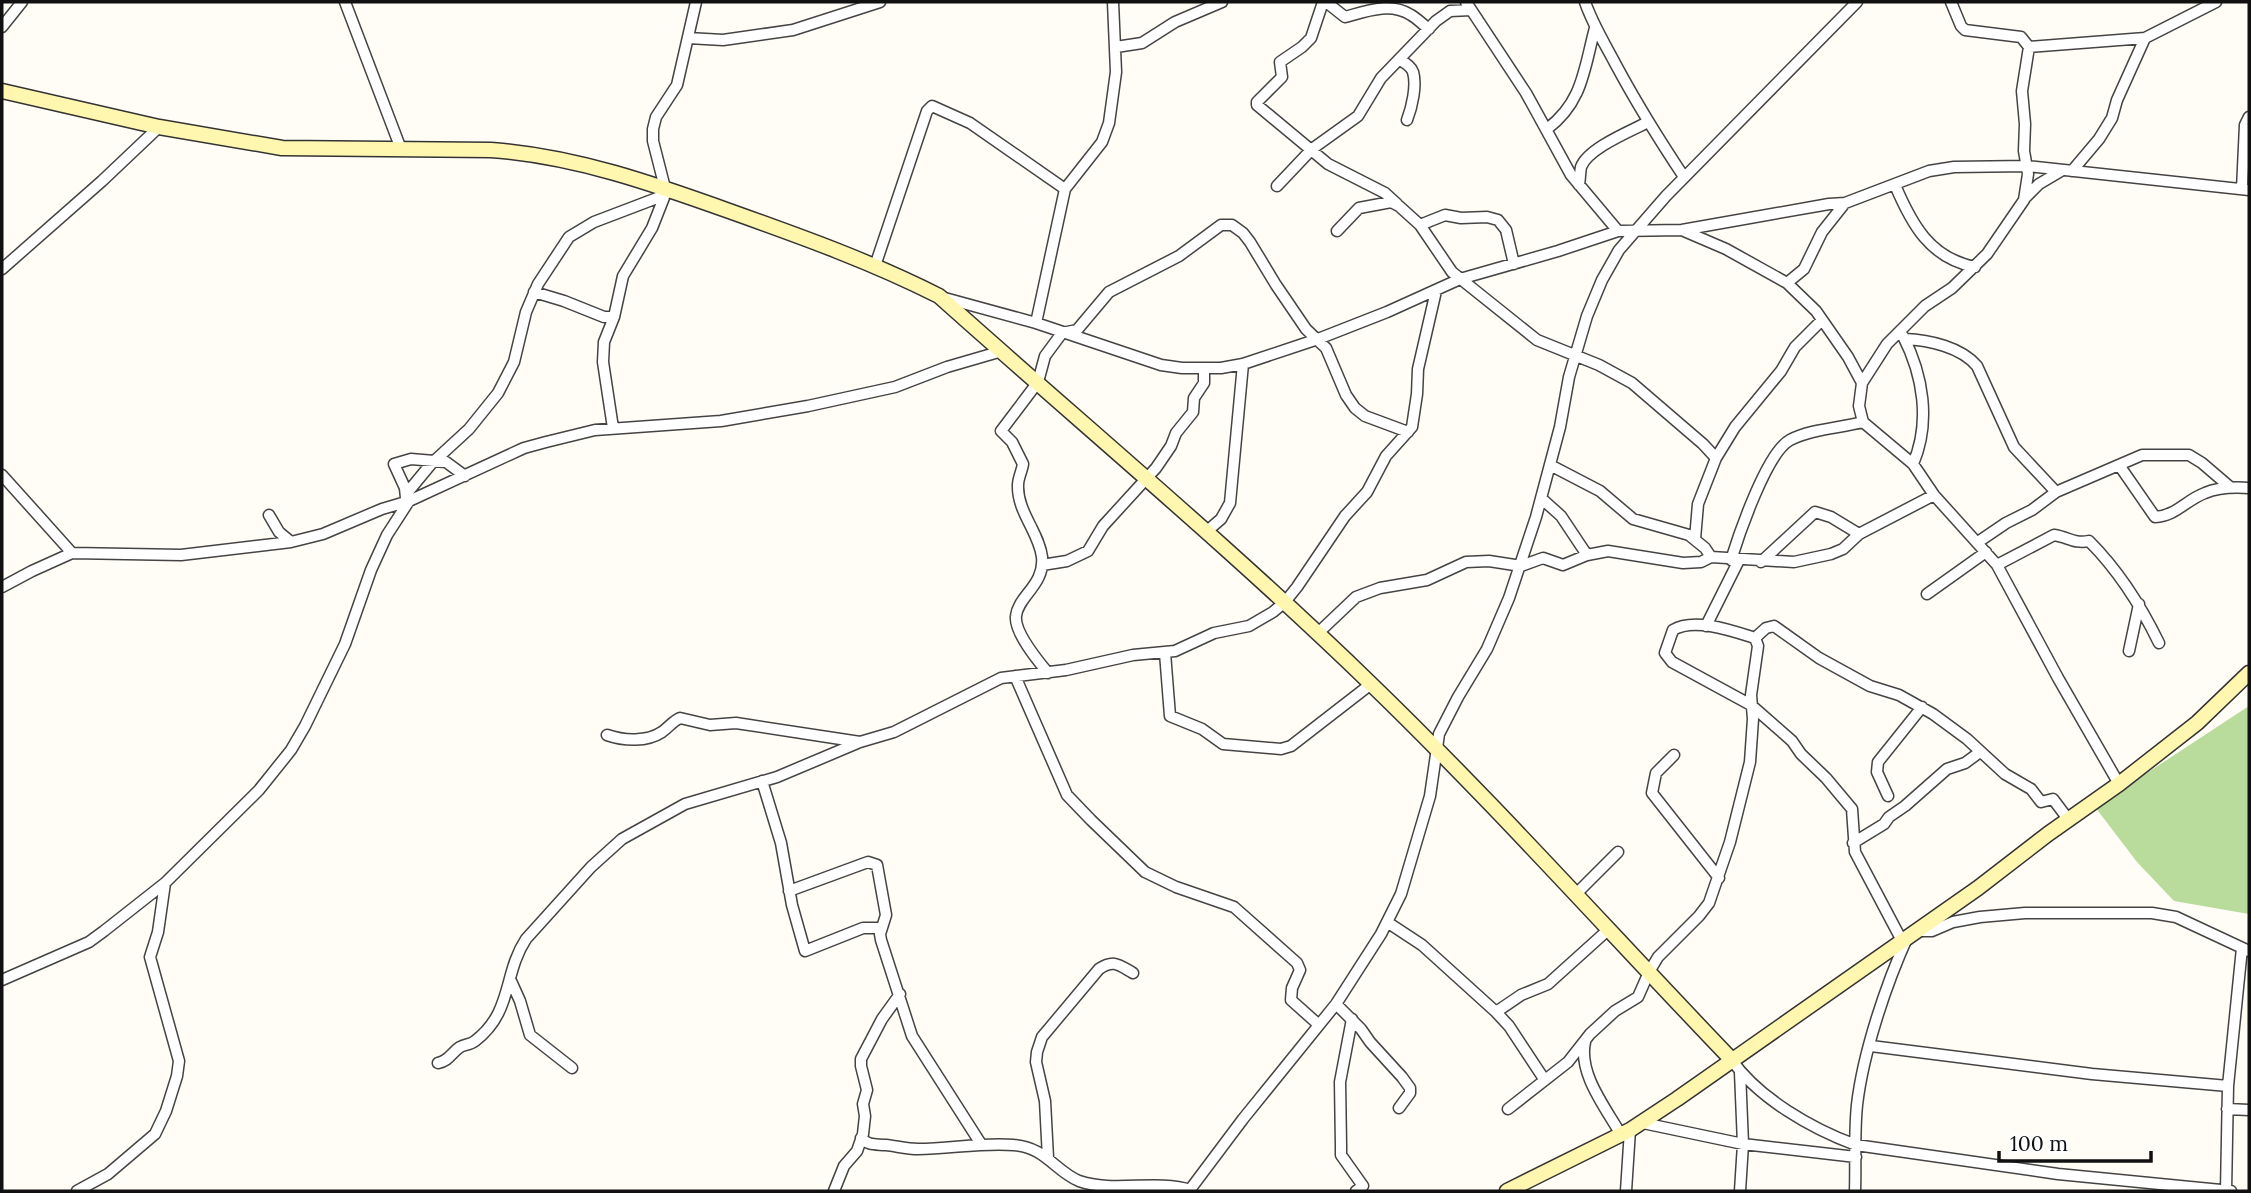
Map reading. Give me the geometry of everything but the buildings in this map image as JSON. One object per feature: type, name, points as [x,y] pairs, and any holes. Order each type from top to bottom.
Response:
[{"type":"street","points":[[2,27],[22,2]]},
{"type":"street","points":[[345,2],[401,149]]},
{"type":"street","points":[[613,428],[603,352],[623,276],[652,228],[665,192],[653,141],[653,129],[656,117],[677,85],[696,2]]},
{"type":"street","points":[[688,38],[723,40],[793,30],[880,2]]},
{"type":"street","points":[[1036,323],[1065,189],[1104,137],[1112,109],[1116,47],[1113,2]]},
{"type":"street","points":[[1116,47],[1142,43],[1175,22],[1222,2]]},
{"type":"street","points":[[1429,29],[1411,15],[1391,8],[1345,17],[1325,2],[1311,38],[1280,62],[1282,78],[1257,102],[1259,108],[1328,164],[1385,193],[1419,225],[1460,279],[1537,340],[1632,383],[1716,458]]},
{"type":"street","points":[[1585,2],[1595,28],[1648,122],[1684,177]]},
{"type":"street","points":[[861,1138],[868,1144],[918,1149],[981,1144],[1021,1146],[1048,1158],[1072,1177],[1087,1183],[1167,1185],[1190,1190],[1336,1004],[1364,964],[1401,894],[1430,796],[1439,734],[1487,649],[1521,566],[1560,427],[1569,377],[1587,316],[1602,280],[1619,250],[1635,230],[1857,2]]},
{"type":"street","points":[[1951,2],[1965,30],[2021,37],[2029,47],[2022,91],[2027,166],[2024,200]]},
{"type":"street","points":[[2029,47],[2145,38],[2216,2]]},
{"type":"street","points":[[1277,186],[1312,149],[1358,116],[1381,78],[1436,21],[1450,11],[1468,4],[1526,93],[1579,185],[1618,231]]},
{"type":"street","points":[[1546,128],[1566,113],[1576,98],[1595,28]]},
{"type":"street","points":[[2119,784],[1997,565],[1934,495],[1913,464],[1863,422],[1858,406],[1862,383],[1880,351],[1903,336],[1926,306],[1952,288],[1975,267],[2024,200],[2039,184],[2066,171],[2099,139],[2112,118],[2120,92],[2145,38]]},
{"type":"street","points":[[1400,60],[1409,66],[1413,75],[1412,101],[1407,120]]},
{"type":"street","points":[[2,91],[159,127],[282,148],[526,152],[556,158],[807,239],[939,296],[1036,323],[1161,365],[1204,369],[1243,364],[1318,340],[1460,279],[1618,231],[1682,230],[1845,203],[1928,171],[1954,167],[2027,166],[2246,189],[2245,125],[2249,117]]},
{"type":"street","points":[[874,266],[927,111],[932,106],[970,122],[1065,189]]},
{"type":"street","points":[[1579,185],[1581,166],[1593,154],[1648,122]]},
{"type":"street","points":[[2,269],[159,127]]},
{"type":"street","points":[[1895,185],[1922,236],[1938,253],[1959,264],[1975,267]]},
{"type":"street","points":[[2,980],[89,942],[165,883],[249,802],[291,750],[305,726],[340,655],[387,535],[407,499],[435,461],[469,429],[503,385],[514,362],[522,326],[534,292],[555,257],[569,237],[581,228],[665,192]]},
{"type":"street","points":[[1337,231],[1359,208],[1391,202],[1399,206]]},
{"type":"street","points":[[1787,283],[1804,270],[1822,232],[1845,203]]},
{"type":"street","points":[[1419,225],[1445,215],[1498,220],[1506,230],[1514,264]]},
{"type":"street","points":[[1048,673],[1032,654],[1016,618],[1037,581],[1042,565],[1039,546],[1023,514],[1018,488],[1023,464],[1012,443],[1001,431],[1038,382],[1045,356],[1062,333],[1077,330],[1109,292],[1162,266],[1221,225],[1237,228],[1250,242],[1306,329],[1326,348],[1346,395],[1360,412],[1408,432]]},
{"type":"street","points":[[1682,230],[1726,249],[1787,283],[1822,320],[1848,357],[1862,383]]},
{"type":"street","points":[[438,1063],[447,1060],[459,1048],[471,1044],[487,1030],[499,1013],[520,948],[591,867],[622,839],[685,804],[793,771],[860,742],[914,723],[992,682],[1133,655],[1165,653],[1185,647],[1213,633],[1249,626],[1266,617],[1285,602],[1345,516],[1367,492],[1386,456],[1408,432],[1414,420],[1418,369],[1436,291]]},
{"type":"street","points":[[534,292],[604,317],[614,317]]},
{"type":"street","points":[[939,296],[1285,602],[1371,684],[1577,893],[1740,1072],[1797,1116],[1856,1145],[2058,1174],[2229,1191],[2228,1086],[2246,949],[2176,917],[2151,913],[2025,912],[1953,922],[1932,931],[1909,935]]},
{"type":"street","points":[[1695,538],[1698,504],[1716,458],[1735,427],[1781,371],[1795,347],[1822,320]]},
{"type":"street","points":[[1903,336],[1918,369],[1922,398],[1920,441],[1913,464]]},
{"type":"street","points":[[1903,336],[1932,341],[1972,360],[2014,447],[2056,492]]},
{"type":"street","points":[[2,587],[72,553],[181,555],[291,542],[323,534],[465,476],[524,448],[613,428],[721,421],[808,406],[895,387],[947,367],[1002,351]]},
{"type":"street","points":[[1206,532],[1221,519],[1230,503],[1243,364]]},
{"type":"street","points":[[1042,565],[1067,561],[1088,551],[1103,526],[1168,452],[1176,433],[1193,412],[1194,398],[1204,383],[1204,369]]},
{"type":"street","points":[[1706,626],[1735,560],[1751,503],[1782,446],[1806,434],[1863,422]]},
{"type":"street","points":[[1978,542],[2032,510],[2056,492],[2142,455],[2189,455],[2203,463],[2230,487]]},
{"type":"street","points":[[407,499],[394,464],[411,459],[435,461],[450,464],[465,476]]},
{"type":"street","points":[[1550,465],[1600,491],[1633,519],[1678,530],[1695,538],[1712,558]]},
{"type":"street","points":[[2119,465],[2155,517],[2175,512],[2204,493],[2230,487],[2249,488]]},
{"type":"street","points":[[2,475],[72,553]]},
{"type":"street","points":[[1317,634],[1345,606],[1367,593],[1380,588],[1418,583],[1466,562],[1499,562],[1521,566],[1543,558],[1558,564],[1567,564],[1587,555],[1608,551],[1691,563],[1712,558],[1794,562],[1843,549],[1859,534],[1934,495]]},
{"type":"street","points":[[1541,498],[1561,516],[1587,555]]},
{"type":"street","points":[[1761,562],[1815,512],[1831,517],[1859,534]]},
{"type":"street","points":[[269,515],[279,532],[291,542]]},
{"type":"street","points":[[1997,565],[2054,535],[2074,543],[2088,541],[2119,574],[2139,604],[2159,643]]},
{"type":"street","points":[[1927,594],[1986,552]]},
{"type":"street","points":[[2129,651],[2139,604]]},
{"type":"street","points":[[1755,638],[1706,626],[1686,625],[1673,630],[1666,647],[1667,658],[1751,705],[1792,741],[1801,754],[1849,803],[1854,814],[1855,852],[1909,935]]},
{"type":"street","points":[[1755,638],[1766,628],[1774,626],[1819,657],[1870,686],[1899,695],[1922,707],[1967,739],[2005,775],[2031,789],[2041,802],[2053,799],[2068,820]]},
{"type":"street","points":[[1508,1109],[1567,1062],[1590,1034],[1615,1011],[1638,997],[1648,972],[1664,949],[1709,903],[1730,842],[1750,762],[1752,686],[1758,646],[1755,638]]},
{"type":"street","points":[[1165,653],[1170,716],[1202,729],[1216,740],[1232,746],[1281,749],[1291,746],[1371,684]]},
{"type":"street","points":[[1507,1191],[1643,1123],[2119,784],[2197,723],[2249,673]]},
{"type":"street","points":[[1016,676],[1067,794],[1145,872],[1186,891],[1234,907],[1297,963],[1300,971],[1292,988],[1291,1000],[1319,1025]]},
{"type":"street","points":[[1888,796],[1877,772],[1878,762],[1922,707]]},
{"type":"street","points":[[607,735],[624,740],[649,737],[663,731],[680,718],[710,725],[736,723],[860,742]]},
{"type":"street","points":[[1853,843],[1884,824],[1947,769],[1965,763],[1980,752]]},
{"type":"street","points":[[1674,755],[1656,773],[1652,793],[1719,878]]},
{"type":"street","points":[[762,781],[781,843],[789,891],[805,951],[863,928],[881,928]]},
{"type":"street","points":[[1577,893],[1618,852]]},
{"type":"street","points":[[789,891],[873,862],[880,869],[880,887],[886,915],[881,928],[881,940],[912,1036],[981,1144]]},
{"type":"street","points":[[77,1191],[108,1174],[155,1133],[166,1111],[177,1076],[179,1061],[150,957],[158,932],[165,883]]},
{"type":"street","points":[[1387,922],[1422,945],[1496,1012],[1510,1026],[1544,1079]]},
{"type":"street","points":[[1496,1012],[1521,995],[1548,984],[1609,929]]},
{"type":"street","points":[[1855,1191],[1857,1105],[1886,991],[1909,935]]},
{"type":"street","points":[[1048,1158],[1045,1101],[1036,1062],[1042,1037],[1082,987],[1104,966],[1113,963],[1133,973]]},
{"type":"street","points":[[511,981],[520,1000],[530,1035],[572,1068]]},
{"type":"street","points":[[834,1191],[840,1174],[857,1151],[861,1138],[867,1090],[860,1066],[861,1059],[882,1019],[900,994]]},
{"type":"street","points":[[1336,1004],[1408,1084],[1410,1093],[1399,1108]]},
{"type":"street","points":[[1352,1019],[1343,1059],[1339,1096],[1341,1155],[1363,1186],[1356,1191]]},
{"type":"street","points":[[1585,1042],[1583,1050],[1586,1068],[1599,1097],[1625,1133],[1626,1191]]},
{"type":"street","points":[[1871,1046],[2092,1074],[2228,1086]]},
{"type":"street","points":[[1740,1072],[1743,1144],[1740,1191]]},
{"type":"street","points":[[2227,1109],[2249,1110]]},
{"type":"street","points":[[1643,1123],[1743,1144],[1856,1157]]},
{"type":"green space","points":[[2249,706],[2249,914],[2174,901],[2137,862],[2095,807]]}]
